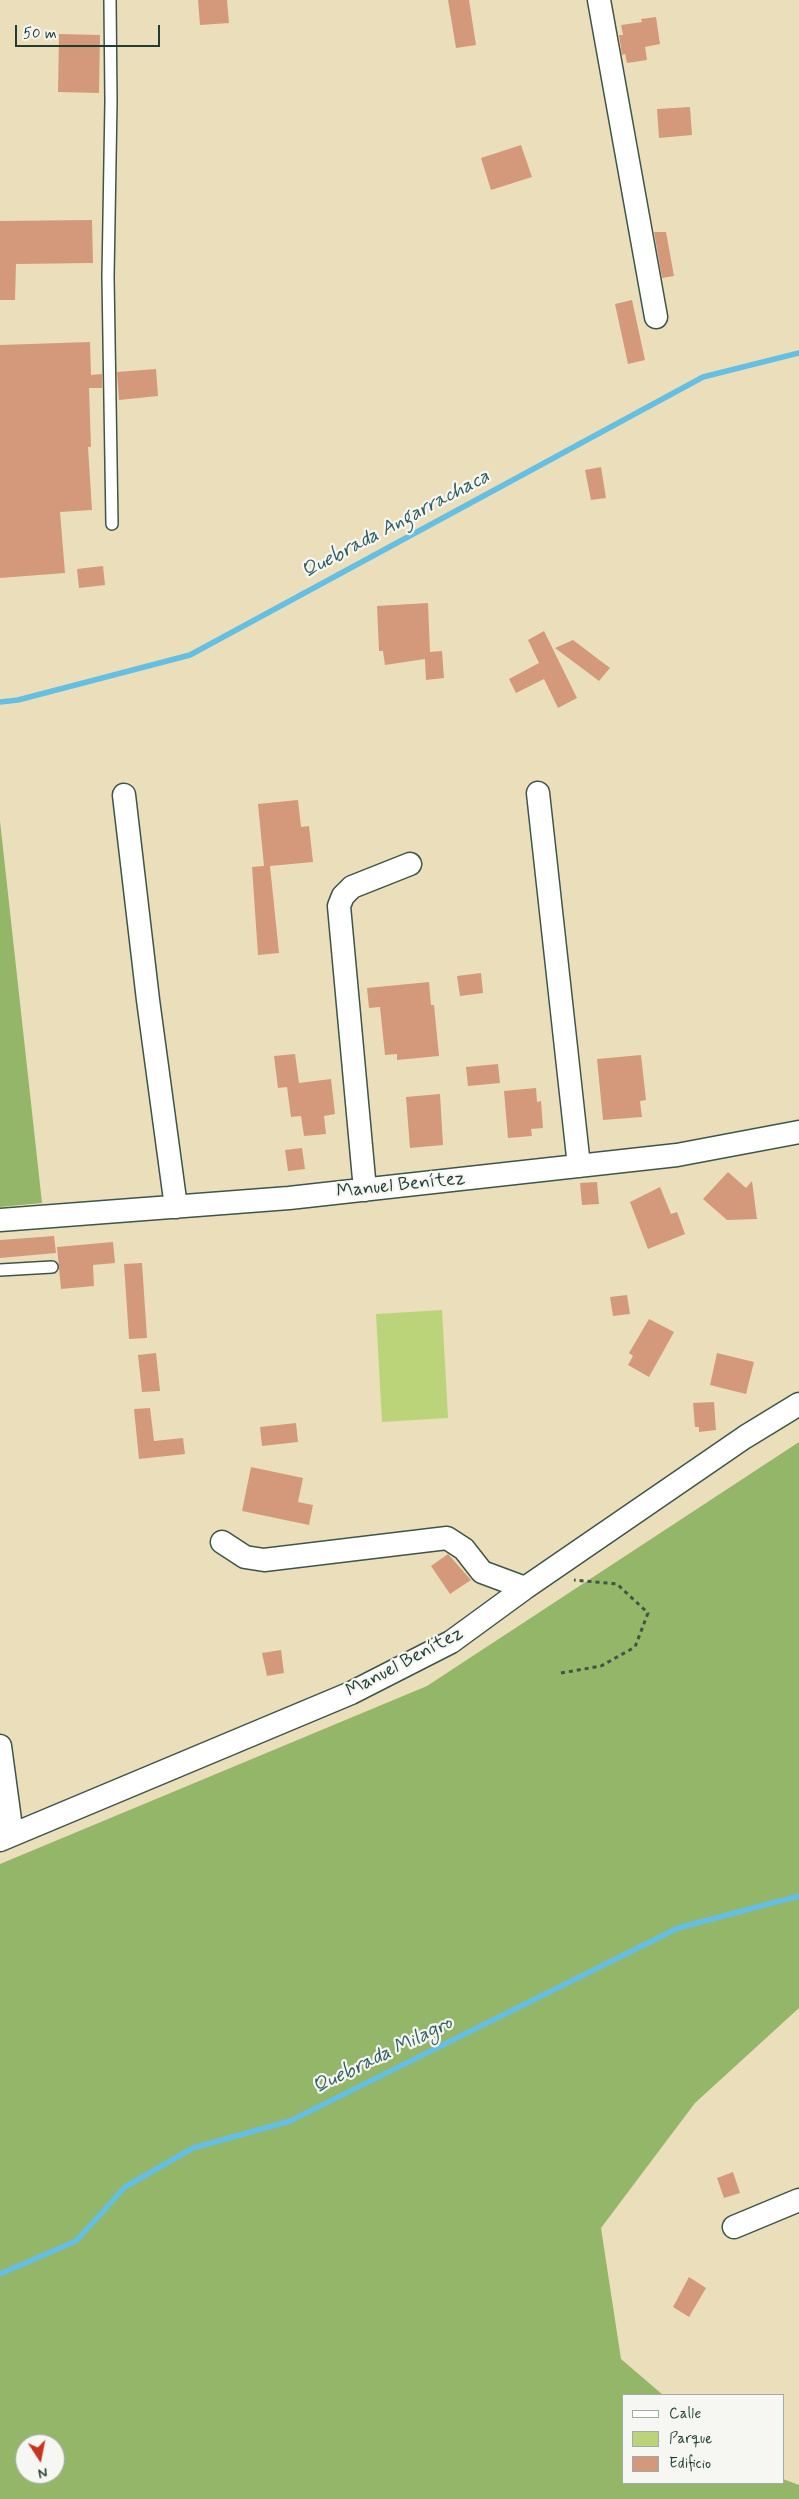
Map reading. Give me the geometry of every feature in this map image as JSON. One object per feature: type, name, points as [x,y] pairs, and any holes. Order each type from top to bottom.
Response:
[{"type":"street","points":[[599,0],[656,317]]},
{"type":"street","points":[[538,793],[578,1166]]},
{"type":"street","points":[[124,795],[148,1000],[176,1207]]},
{"type":"street","points":[[365,1190],[339,906],[343,896],[352,887],[410,864]]},
{"type":"street","name":"Manuel Benítez","points":[[0,1220],[365,1190],[677,1154],[799,1132]]},
{"type":"street","name":"Manuel Benítez","points":[[6,1837],[351,1693],[451,1642],[525,1588],[745,1437],[799,1404]]},
{"type":"street","points":[[222,1542],[245,1557],[264,1560],[447,1538],[464,1549],[482,1572],[525,1588]]},
{"type":"street","points":[[0,1746],[6,1837]]},
{"type":"street","points":[[734,2227],[799,2200]]},
{"type":"lane","points":[[110,0],[111,101],[108,277],[112,524]]},
{"type":"lane","points":[[0,1270],[52,1267]]},
{"type":"path","points":[[561,1674],[601,1666],[635,1647],[648,1614],[617,1584],[565,1579]]},
{"type":"green space","points":[[0,821],[42,1203],[0,1207]]},
{"type":"green space","points":[[442,1310],[448,1418],[382,1422],[376,1314]]},
{"type":"green space","points":[[799,1442],[799,2008],[695,2103],[601,2228],[621,2359],[662,2394],[622,2394],[622,2484],[784,2484],[784,2479],[799,2485],[799,2499],[0,2499],[0,1864],[427,1686]]},
{"type":"building","points":[[198,0],[227,0],[229,23],[200,25]]},
{"type":"building","points":[[448,0],[469,0],[476,45],[456,48]]},
{"type":"building","points":[[656,17],[660,44],[645,47],[647,60],[627,63],[625,54],[622,55],[619,35],[623,35],[621,25],[642,22],[641,19]]},
{"type":"building","points":[[59,34],[100,35],[99,93],[58,92]]},
{"type":"building","points":[[690,107],[692,135],[659,138],[657,109]]},
{"type":"building","points":[[521,145],[532,177],[491,190],[481,158]]},
{"type":"building","points":[[92,220],[93,263],[16,264],[15,300],[0,300],[0,221]]},
{"type":"building","points":[[654,232],[666,232],[674,276],[662,278]]},
{"type":"building","points":[[632,300],[645,360],[628,364],[615,304]]},
{"type":"building","points":[[90,342],[91,375],[102,374],[102,388],[89,388],[91,447],[88,447],[92,510],[60,512],[65,573],[0,578],[0,345]]},
{"type":"building","points":[[156,369],[158,396],[119,400],[117,372]]},
{"type":"building","points":[[601,467],[606,498],[591,500],[585,470]]},
{"type":"building","points":[[103,566],[105,585],[79,588],[77,569]]},
{"type":"building","points":[[428,603],[430,652],[442,651],[444,678],[426,680],[425,659],[385,665],[383,651],[379,651],[377,606]]},
{"type":"building","points":[[544,631],[577,698],[558,708],[544,679],[516,693],[509,679],[539,663],[528,640]]},
{"type":"building","points":[[573,640],[610,668],[599,681],[555,648]]},
{"type":"building","points":[[298,800],[301,827],[309,826],[313,862],[270,866],[279,953],[258,955],[252,867],[264,866],[258,804]]},
{"type":"building","points":[[481,973],[483,993],[460,996],[457,976]]},
{"type":"building","points":[[429,982],[431,1005],[434,1005],[439,1056],[397,1060],[397,1054],[385,1055],[380,1007],[369,1008],[367,988]]},
{"type":"building","points":[[295,1054],[299,1083],[331,1079],[335,1114],[324,1116],[326,1134],[304,1136],[301,1116],[291,1117],[287,1087],[278,1088],[274,1056]]},
{"type":"building","points":[[641,1055],[646,1100],[640,1101],[642,1117],[603,1120],[597,1059]]},
{"type":"building","points":[[498,1064],[500,1083],[468,1086],[466,1067]]},
{"type":"building","points":[[536,1088],[537,1102],[541,1101],[543,1128],[531,1129],[532,1136],[508,1138],[504,1091]]},
{"type":"building","points":[[440,1094],[443,1145],[410,1148],[406,1097]]},
{"type":"building","points":[[302,1148],[305,1169],[288,1171],[285,1150]]},
{"type":"building","points":[[728,1172],[746,1188],[752,1181],[757,1219],[727,1220],[703,1199]]},
{"type":"building","points":[[597,1182],[599,1204],[582,1205],[580,1183]]},
{"type":"building","points":[[660,1187],[671,1214],[677,1212],[685,1234],[648,1249],[630,1202]]},
{"type":"building","points":[[54,1236],[56,1253],[0,1258],[0,1240]]},
{"type":"building","points":[[113,1242],[115,1263],[93,1265],[94,1286],[61,1289],[57,1247]]},
{"type":"building","points":[[142,1263],[147,1338],[129,1339],[124,1264]]},
{"type":"building","points":[[627,1295],[630,1314],[613,1316],[610,1297]]},
{"type":"building","points":[[649,1319],[674,1332],[649,1377],[628,1365],[633,1356],[629,1353]]},
{"type":"building","points":[[156,1353],[160,1391],[142,1392],[138,1355]]},
{"type":"building","points":[[717,1353],[754,1362],[746,1394],[710,1385]]},
{"type":"building","points":[[714,1402],[716,1430],[699,1432],[699,1427],[695,1427],[693,1403]]},
{"type":"building","points":[[150,1408],[154,1441],[183,1438],[185,1454],[139,1459],[134,1409]]},
{"type":"building","points":[[296,1423],[298,1442],[262,1446],[260,1427]]},
{"type":"building","points":[[251,1467],[303,1478],[298,1502],[313,1505],[309,1525],[242,1511]]},
{"type":"building","points":[[448,1554],[471,1580],[450,1594],[431,1566]]},
{"type":"building","points":[[281,1650],[284,1673],[267,1676],[262,1653]]},
{"type":"building","points":[[733,2172],[740,2193],[724,2198],[717,2178]]},
{"type":"building","points":[[689,2277],[706,2288],[689,2317],[673,2307]]},
{"type":"waterway","name":"Quebrada Angarrachaca","points":[[0,702],[18,700],[190,655],[703,377],[799,353]]},
{"type":"waterway","name":"Quebrada Milagro","points":[[0,2274],[76,2241],[125,2187],[193,2148],[290,2121],[678,1928],[799,1896]]}]
